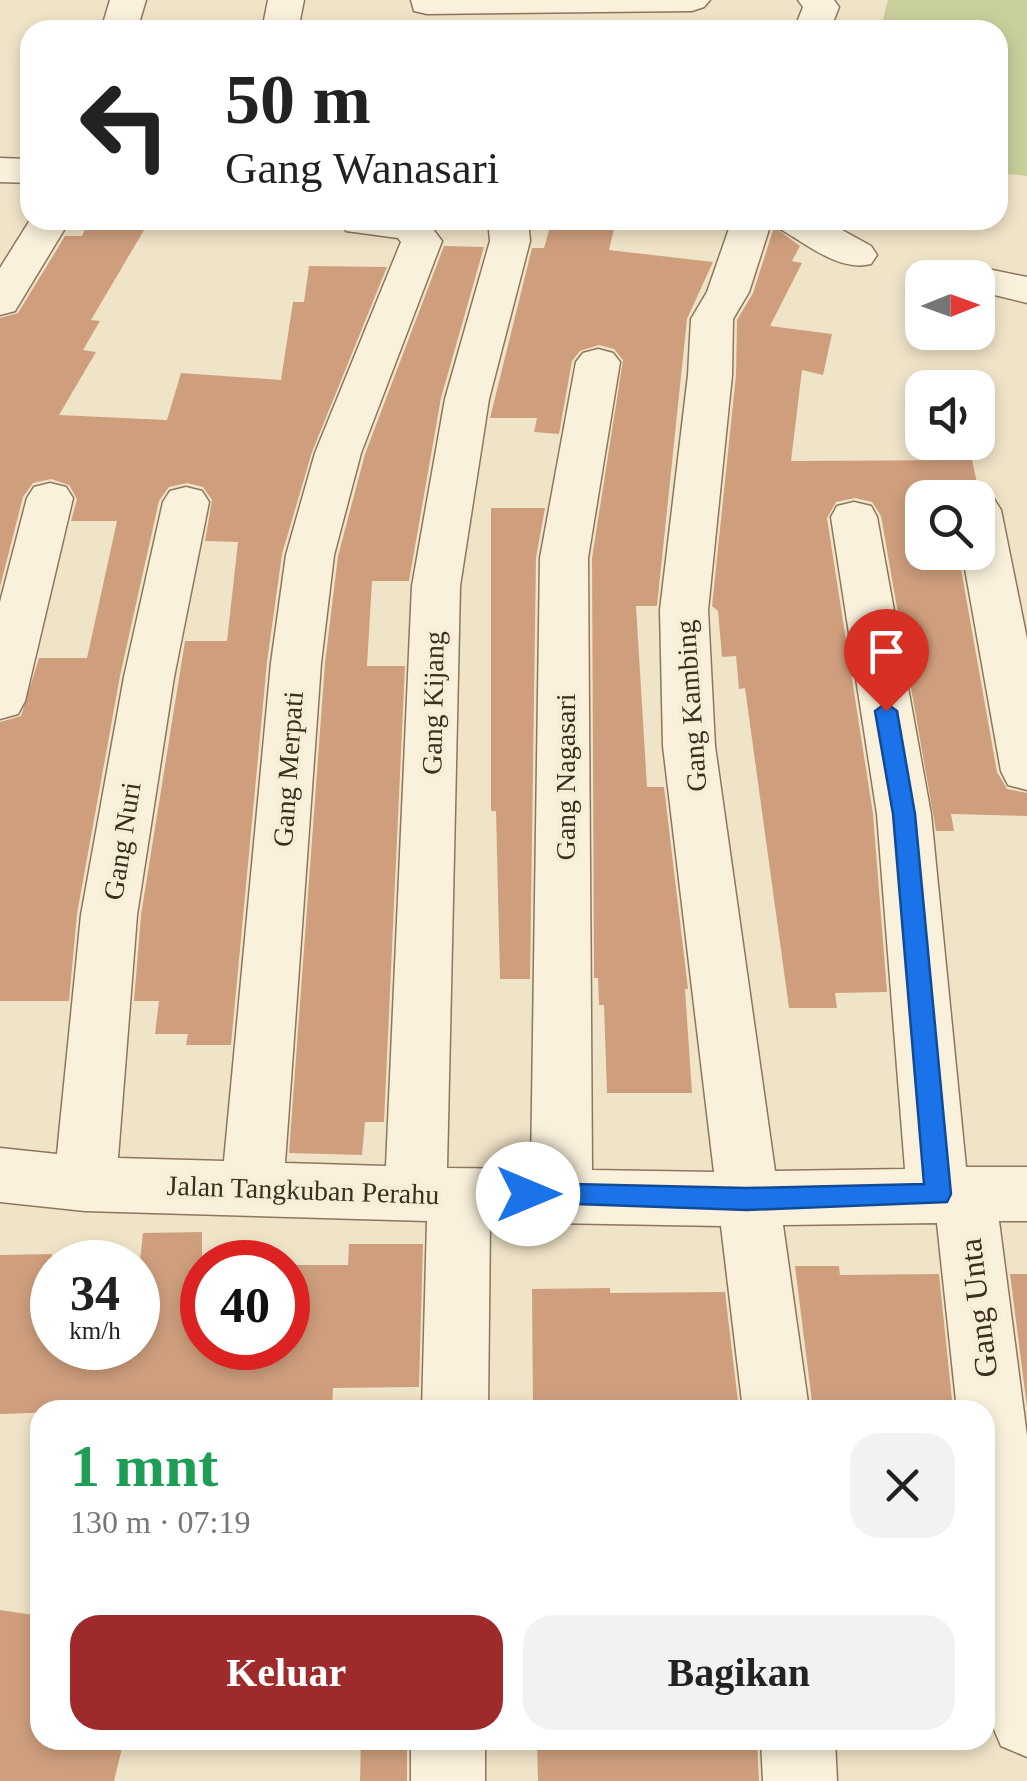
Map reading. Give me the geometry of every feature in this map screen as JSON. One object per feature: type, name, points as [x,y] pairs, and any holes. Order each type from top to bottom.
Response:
[{"type":"street","points":[[426,11],[692,0]]},
{"type":"street","points":[[0,302],[44,230]]},
{"type":"street","name":"Gang Merpati","points":[[252,1189],[296,663],[310,555],[338,454],[422,241],[413,230]]},
{"type":"street","name":"Gang Kijang","points":[[454,1400],[437,1194],[436,586],[467,399],[510,241],[509,230]]},
{"type":"street","name":"Gang Kambing","points":[[749,230],[728,292],[712,318],[710,375],[684,610],[689,746],[775,1400]]},
{"type":"street","points":[[812,230],[857,256]]},
{"type":"street","points":[[995,282],[1027,290]]},
{"type":"street","name":"Gang Nagasari","points":[[562,1194],[559,1059],[564,915],[564,558],[598,362]]},
{"type":"street","points":[[0,701],[50,498]]},
{"type":"street","name":"Gang Nuri","points":[[85,1184],[109,914],[156,638],[186,502]]},
{"type":"street","name":"Gang Unta","points":[[854,516],[904,814],[977,1194],[1027,1720]]},
{"type":"street","points":[[988,570],[1027,771]]},
{"type":"street","name":"Jalan Tangkuban Perahu","points":[[0,1175],[85,1184],[437,1194],[747,1199],[977,1194]]},
{"type":"street","points":[[448,1750],[448,1781]]},
{"type":"street","points":[[798,1750],[800,1781]]},
{"type":"green space","points":[[888,0],[1027,0],[1027,176],[1008,174],[1008,20],[883,20]]},
{"type":"building","points":[[85,230],[144,230],[91,320],[100,321],[83,350],[96,352],[59,415],[167,420],[181,373],[281,380],[293,302],[304,302],[309,266],[387,267],[312,452],[282,554],[267,662],[231,1045],[186,1045],[188,1034],[155,1034],[159,1001],[134,1001],[141,915],[185,641],[227,641],[238,542],[205,541],[212,500],[203,487],[187,483],[169,487],[159,501],[120,676],[77,914],[69,1001],[0,1001],[0,722],[21,716],[39,658],[87,658],[117,521],[71,521],[77,499],[69,485],[51,479],[33,483],[23,497],[0,587],[0,318],[18,313],[65,236],[82,236]]},
{"type":"building","points":[[549,230],[614,230],[609,250],[713,262],[687,319],[657,606],[636,606],[647,787],[664,787],[688,989],[692,1093],[607,1093],[604,1005],[599,1005],[598,978],[594,978],[592,558],[623,360],[614,349],[599,345],[580,351],[572,361],[559,434],[534,432],[537,418],[490,418],[532,248],[544,248]]},
{"type":"building","points":[[773,230],[778,230],[800,246],[792,261],[802,263],[770,326],[832,334],[823,375],[802,370],[791,461],[972,460],[976,480],[905,480],[905,570],[961,570],[997,772],[1007,789],[1027,793],[1027,816],[951,814],[954,831],[936,831],[881,516],[872,502],[855,498],[836,502],[827,518],[873,814],[887,992],[835,993],[837,1008],[789,1008],[745,688],[739,689],[736,656],[722,657],[718,611],[712,606],[736,375],[737,320],[753,293]]},
{"type":"building","points":[[444,246],[484,247],[441,398],[409,581],[372,581],[367,666],[405,666],[384,1122],[365,1122],[362,1155],[289,1153],[325,663],[338,556],[365,454]]},
{"type":"building","points":[[491,508],[545,508],[536,558],[530,979],[500,979],[496,811],[491,811]]},
{"type":"building","points":[[202,1232],[202,1240],[180,1240],[180,1370],[310,1370],[310,1265],[348,1265],[349,1244],[423,1244],[419,1387],[333,1388],[332,1400],[30,1400],[30,1413],[0,1414],[0,1255],[30,1254],[30,1370],[160,1370],[160,1240],[142,1240],[143,1233]]},
{"type":"building","points":[[795,1266],[839,1266],[840,1275],[939,1274],[952,1400],[812,1400]]},
{"type":"building","points":[[1010,1274],[1027,1274],[1027,1407]]},
{"type":"building","points":[[532,1289],[725,1292],[738,1400],[533,1400]]},
{"type":"building","points":[[0,1610],[30,1614],[30,1750],[122,1750],[114,1781],[0,1781]]},
{"type":"building","points":[[361,1750],[407,1750],[407,1781],[360,1781]]},
{"type":"building","points":[[537,1750],[757,1750],[759,1781],[538,1781]]},
{"type":"route","points":[[528,1194],[747,1199],[938,1194],[904,814],[886,711]]}]
